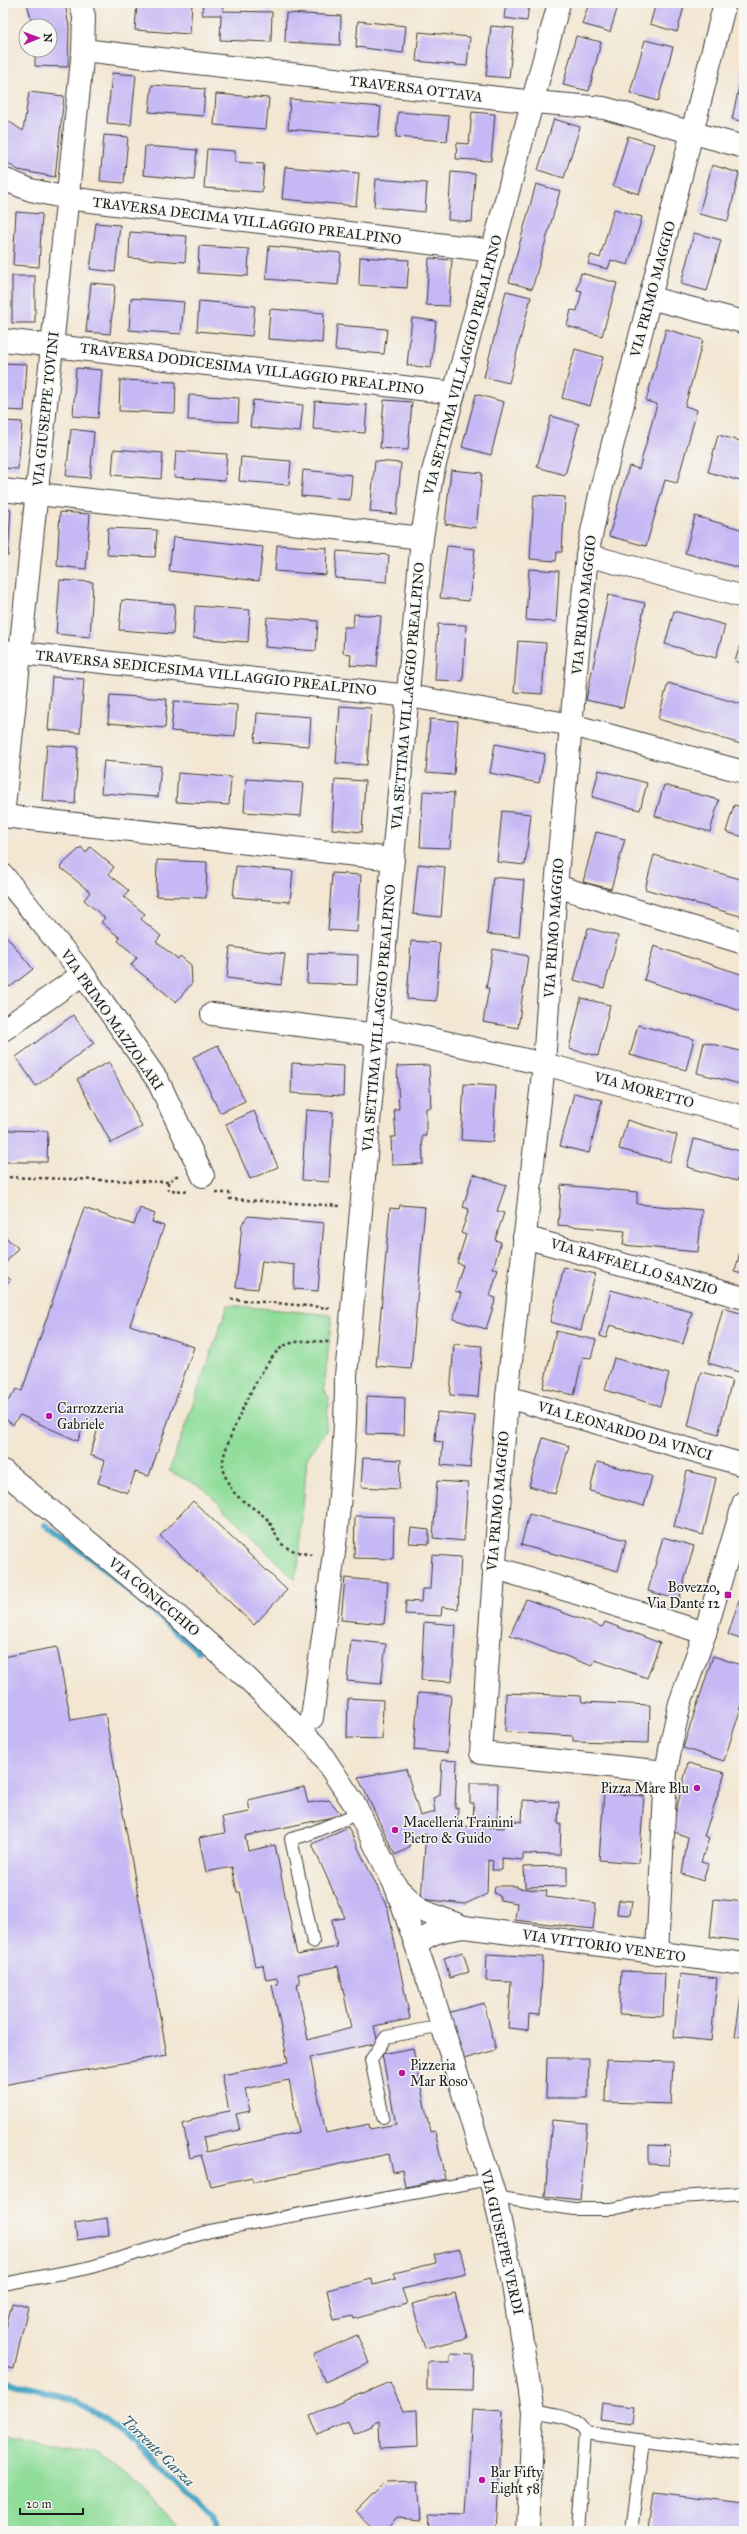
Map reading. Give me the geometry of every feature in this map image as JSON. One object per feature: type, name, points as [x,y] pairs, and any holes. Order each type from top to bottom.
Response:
[{"type":"street","name":"VIA GIUSEPPE TOVINI","points":[[3,816],[12,651],[37,494],[83,50],[84,16],[80,3]]},
{"type":"street","name":"VIA SETTIMA VILLAGGIO PREALPINO","points":[[333,1557],[346,1404],[349,1343],[409,696],[422,538],[432,474],[534,102],[559,3]]},
{"type":"street","name":"VIA PRIMO MAGGIO","points":[[666,1772],[481,1753],[493,1567],[507,1397],[544,1064],[556,886],[587,555],[601,490],[693,134],[725,3]]},
{"type":"street","name":"TRAVERSA OTTAVA","points":[[83,50],[534,102],[604,108],[744,147]]},
{"type":"street","name":"TRAVERSA DECIMA VILLAGGIO PREALPINO","points":[[3,180],[31,190],[68,198],[493,251]]},
{"type":"street","points":[[650,298],[744,322]]},
{"type":"street","name":"TRAVERSA DODICESIMA VILLAGGIO PREALPINO","points":[[3,340],[454,393]]},
{"type":"street","points":[[3,490],[422,538]]},
{"type":"street","points":[[587,555],[744,597]]},
{"type":"street","name":"TRAVERSA SEDICESIMA VILLAGGIO PREALPINO","points":[[12,651],[409,696],[572,725],[744,772]]},
{"type":"street","points":[[3,816],[393,859]]},
{"type":"street","name":"VIA PRIMO MAZZOLARI","points":[[3,874],[83,974],[158,1081],[202,1187]]},
{"type":"street","points":[[556,886],[744,943]]},
{"type":"street","points":[[3,1030],[83,974]]},
{"type":"street","points":[[212,1014],[378,1035],[391,1030],[544,1064]]},
{"type":"street","name":"VIA MORETTO","points":[[544,1064],[744,1117]]},
{"type":"street","name":"VIA RAFFAELLO SANZIO","points":[[524,1237],[744,1298]]},
{"type":"street","name":"VIA LEONARDO DA VINCI","points":[[507,1397],[744,1465]]},
{"type":"street","name":"VIA CONICCHIO","points":[[3,1471],[174,1613],[247,1678],[305,1724]]},
{"type":"street","points":[[657,1953],[666,1772],[680,1703],[705,1633],[744,1502]]},
{"type":"street","points":[[305,1724],[333,1557]]},
{"type":"street","points":[[493,1567],[705,1633]]},
{"type":"street","name":"VIA GIUSEPPE VERDI","points":[[305,1724],[359,1813],[396,1887],[417,1945],[492,2188],[523,2340],[533,2411],[528,2531]]},
{"type":"street","name":"VIA VITTORIO VENETO","points":[[396,1887],[420,1910],[464,1927],[744,1964]]},
{"type":"street","name":"VIA VITTORIO VENETO","points":[[417,1945],[422,1939],[436,1932],[464,1927]]},
{"type":"lane","points":[[314,1942],[291,1839],[306,1835],[359,1813]]},
{"type":"lane","points":[[383,2117],[371,2060],[386,2037],[442,2026]]},
{"type":"lane","points":[[3,2284],[88,2268],[210,2231],[492,2188],[574,2209],[612,2209],[662,2198],[744,2192]]},
{"type":"lane","points":[[533,2411],[574,2420],[581,2425],[585,2433],[578,2531]]},
{"type":"lane","points":[[585,2433],[744,2454]]},
{"type":"lane","points":[[631,2531],[643,2441]]},
{"type":"path","points":[[3,1177],[168,1182],[168,1190],[202,1187],[229,1193],[230,1198],[362,1207]]},
{"type":"path","points":[[231,1299],[352,1310]]},
{"type":"path","points":[[333,1557],[303,1553],[287,1548],[278,1540],[274,1527],[264,1517],[238,1499],[225,1475],[222,1462],[238,1419],[262,1372],[282,1346],[298,1341],[349,1343]]},
{"type":"green space","points":[[228,1305],[332,1315],[324,1389],[329,1398],[326,1431],[307,1458],[298,1567],[294,1579],[203,1488],[169,1471]]},
{"type":"green space","points":[[3,2437],[93,2450],[142,2481],[180,2531],[3,2531]]},
{"type":"building","points":[[27,3],[65,3],[69,27],[68,67],[35,66],[35,58],[58,58],[58,18],[31,18]]},
{"type":"building","points":[[137,3],[192,4],[190,34],[135,30]]},
{"type":"building","points":[[203,3],[223,3],[223,11],[272,12],[271,42],[220,40],[221,15],[202,15]]},
{"type":"building","points":[[475,3],[487,3],[487,5]]},
{"type":"building","points":[[506,3],[529,3],[527,21],[504,18]]},
{"type":"building","points":[[589,3],[619,3],[610,32],[582,24]]},
{"type":"building","points":[[656,3],[685,3],[677,32],[650,24]]},
{"type":"building","points":[[286,13],[341,16],[340,45],[285,42]]},
{"type":"building","points":[[358,21],[406,26],[403,53],[356,47]]},
{"type":"building","points":[[491,26],[514,28],[509,78],[486,76]]},
{"type":"building","points":[[419,32],[470,37],[467,66],[416,61]]},
{"type":"building","points":[[576,36],[601,42],[589,91],[563,85]]},
{"type":"building","points":[[645,40],[673,47],[658,101],[630,93]]},
{"type":"building","points":[[744,69],[744,122],[732,119]]},
{"type":"building","points":[[112,73],[136,75],[131,125],[107,123]]},
{"type":"building","points":[[152,85],[205,89],[203,116],[149,112]]},
{"type":"building","points":[[29,92],[64,96],[55,177],[18,170],[3,160],[3,112],[7,120],[23,131]]},
{"type":"building","points":[[216,94],[269,98],[266,129],[214,125]]},
{"type":"building","points":[[290,99],[381,107],[378,137],[288,129]]},
{"type":"building","points":[[398,112],[449,116],[447,141],[396,137]]},
{"type":"building","points":[[472,112],[495,114],[491,161],[456,159],[457,143],[469,144]]},
{"type":"building","points":[[554,119],[580,127],[564,178],[538,170]]},
{"type":"building","points":[[104,135],[128,137],[124,183],[100,181]]},
{"type":"building","points":[[628,136],[654,144],[639,194],[613,186]]},
{"type":"building","points":[[145,146],[197,150],[194,180],[143,175]]},
{"type":"building","points":[[207,149],[235,151],[235,162],[264,164],[262,192],[204,188]]},
{"type":"building","points":[[712,165],[739,173],[728,221],[699,214]]},
{"type":"building","points":[[285,167],[359,173],[356,206],[282,199]]},
{"type":"building","points":[[451,172],[475,174],[472,222],[448,220]]},
{"type":"building","points":[[376,179],[427,183],[425,212],[374,207]]},
{"type":"building","points":[[536,184],[560,191],[532,289],[509,282]]},
{"type":"building","points":[[614,209],[642,217],[628,265],[611,260],[608,269],[588,264],[591,255],[600,258]]},
{"type":"building","points":[[16,212],[42,214],[39,267],[13,265]]},
{"type":"building","points":[[96,223],[120,225],[115,272],[90,269]]},
{"type":"building","points":[[130,232],[187,236],[185,262],[129,258]]},
{"type":"building","points":[[694,233],[721,240],[707,291],[681,284]]},
{"type":"building","points":[[199,246],[249,249],[248,276],[198,273]]},
{"type":"building","points":[[269,246],[341,253],[338,285],[266,279]]},
{"type":"building","points":[[360,257],[409,260],[407,288],[359,285]]},
{"type":"building","points":[[429,258],[452,260],[449,306],[426,305]]},
{"type":"building","points":[[581,273],[617,283],[602,336],[567,326],[571,310],[577,311],[582,291],[577,290]]},
{"type":"building","points":[[12,276],[35,276],[35,323],[12,323]]},
{"type":"building","points":[[744,281],[744,292],[741,292]]},
{"type":"building","points":[[91,283],[115,285],[110,334],[86,332]]},
{"type":"building","points":[[506,291],[531,297],[509,383],[484,377]]},
{"type":"building","points":[[131,298],[184,302],[181,334],[129,330]]},
{"type":"building","points":[[199,301],[255,306],[252,336],[197,331]]},
{"type":"building","points":[[270,309],[324,313],[322,343],[268,339]]},
{"type":"building","points":[[412,318],[436,321],[431,368],[407,365]]},
{"type":"building","points":[[337,325],[387,329],[384,354],[335,350]]},
{"type":"building","points":[[666,329],[703,340],[685,406],[697,410],[677,483],[665,480],[646,546],[609,536],[629,466],[639,469],[657,404],[646,401]]},
{"type":"building","points":[[575,349],[603,357],[590,406],[562,398]]},
{"type":"building","points":[[3,363],[27,364],[24,411],[3,410]]},
{"type":"building","points":[[76,368],[102,370],[98,418],[73,416]]},
{"type":"building","points":[[120,380],[176,382],[175,413],[119,411]]},
{"type":"building","points":[[476,394],[504,402],[491,455],[462,447]]},
{"type":"building","points":[[189,395],[239,398],[238,422],[188,420]]},
{"type":"building","points":[[253,400],[303,405],[300,432],[250,427]]},
{"type":"building","points":[[384,400],[412,402],[408,450],[380,448]]},
{"type":"building","points":[[315,401],[367,405],[365,433],[313,429]]},
{"type":"building","points":[[551,416],[579,424],[565,475],[537,467]]},
{"type":"building","points":[[3,421],[22,422],[18,469],[3,468]]},
{"type":"building","points":[[71,429],[94,432],[90,478],[66,476]]},
{"type":"building","points":[[718,435],[744,442],[744,482],[708,472]]},
{"type":"building","points":[[114,449],[163,453],[161,479],[112,475]]},
{"type":"building","points":[[176,451],[227,454],[225,481],[174,477]]},
{"type":"building","points":[[241,457],[291,461],[289,485],[239,481]]},
{"type":"building","points":[[375,461],[401,463],[397,514],[370,512]]},
{"type":"building","points":[[303,470],[352,475],[350,500],[301,496]]},
{"type":"building","points":[[451,470],[482,473],[476,528],[445,524]]},
{"type":"building","points":[[534,495],[565,497],[562,552],[557,552],[556,561],[530,559]]},
{"type":"building","points":[[3,508],[11,509],[8,556],[3,556]]},
{"type":"building","points":[[60,512],[90,514],[86,569],[57,566]]},
{"type":"building","points":[[695,516],[744,530],[744,569],[685,553]]},
{"type":"building","points":[[108,528],[157,530],[155,557],[107,555]]},
{"type":"building","points":[[173,537],[263,547],[259,581],[169,571]]},
{"type":"building","points":[[277,545],[327,548],[326,575],[275,571]]},
{"type":"building","points":[[447,546],[475,549],[469,601],[440,598]]},
{"type":"building","points":[[337,551],[389,555],[387,582],[335,578]]},
{"type":"building","points":[[529,569],[559,571],[556,622],[526,620]]},
{"type":"building","points":[[60,580],[93,582],[90,637],[56,634]]},
{"type":"building","points":[[608,595],[645,603],[623,708],[586,700]]},
{"type":"building","points":[[122,600],[175,604],[173,634],[119,630]]},
{"type":"building","points":[[195,606],[250,610],[248,642],[193,638]]},
{"type":"building","points":[[674,611],[725,625],[716,658],[665,644]]},
{"type":"building","points":[[354,614],[381,616],[377,667],[350,665],[351,654],[343,653],[344,627],[353,627]]},
{"type":"building","points":[[267,617],[318,621],[316,651],[265,647]]},
{"type":"building","points":[[438,624],[466,625],[463,681],[435,680]]},
{"type":"building","points":[[744,633],[744,664],[735,661]]},
{"type":"building","points":[[518,641],[546,643],[542,694],[514,692]]},
{"type":"building","points":[[52,677],[84,679],[80,733],[48,730]]},
{"type":"building","points":[[668,683],[744,705],[744,745],[658,719]]},
{"type":"building","points":[[110,695],[167,699],[165,728],[108,723]]},
{"type":"building","points":[[174,701],[237,705],[235,736],[171,731]]},
{"type":"building","points":[[340,706],[371,708],[367,765],[336,763]]},
{"type":"building","points":[[257,713],[311,717],[309,746],[255,742]]},
{"type":"building","points":[[430,719],[458,721],[454,775],[426,773]]},
{"type":"building","points":[[495,744],[545,754],[539,783],[490,773]]},
{"type":"building","points":[[47,745],[78,747],[75,804],[42,801]]},
{"type":"building","points":[[104,761],[161,766],[158,797],[101,793]]},
{"type":"building","points":[[599,770],[647,783],[640,810],[592,797]]},
{"type":"building","points":[[178,773],[231,777],[229,805],[176,802]]},
{"type":"building","points":[[246,779],[304,783],[301,816],[244,812]]},
{"type":"building","points":[[335,779],[365,781],[362,832],[332,829]]},
{"type":"building","points":[[664,785],[719,800],[710,832],[655,816]]},
{"type":"building","points":[[423,791],[454,793],[450,848],[420,847]]},
{"type":"building","points":[[734,805],[744,808],[744,837],[726,832]]},
{"type":"building","points":[[502,811],[531,814],[525,865],[497,862]]},
{"type":"building","points":[[596,832],[625,839],[611,889],[583,882]]},
{"type":"building","points":[[81,847],[86,853],[90,847],[114,867],[109,874],[129,891],[124,897],[145,914],[141,919],[161,936],[156,942],[178,959],[180,956],[191,965],[192,983],[176,1002],[131,965],[137,957],[118,941],[120,938],[101,922],[105,918],[84,900],[90,892],[60,867]]},
{"type":"building","points":[[654,855],[744,880],[744,902],[740,916],[645,889]]},
{"type":"building","points":[[157,860],[207,862],[206,898],[156,896]]},
{"type":"building","points":[[418,864],[445,867],[441,917],[413,914]]},
{"type":"building","points":[[236,866],[293,871],[290,902],[233,897]]},
{"type":"building","points":[[332,873],[361,875],[357,932],[328,930]]},
{"type":"building","points":[[493,877],[524,880],[519,937],[487,934]]},
{"type":"building","points":[[588,928],[618,936],[604,988],[574,980]]},
{"type":"building","points":[[3,932],[33,969],[10,987],[3,978]]},
{"type":"building","points":[[411,941],[440,943],[436,1001],[407,999]]},
{"type":"building","points":[[654,946],[744,975],[744,1012],[644,980]]},
{"type":"building","points":[[230,947],[285,954],[281,985],[227,978]]},
{"type":"building","points":[[493,949],[528,956],[518,1028],[483,1022],[489,988],[486,988]]},
{"type":"building","points":[[308,953],[358,955],[357,985],[307,983]]},
{"type":"building","points":[[581,998],[610,1005],[598,1056],[569,1049]]},
{"type":"building","points":[[73,1015],[94,1043],[36,1086],[16,1057]]},
{"type":"building","points":[[638,1025],[694,1039],[686,1070],[630,1055]]},
{"type":"building","points":[[704,1042],[744,1052],[744,1085],[697,1073]]},
{"type":"building","points":[[218,1045],[245,1101],[220,1113],[193,1057]]},
{"type":"building","points":[[109,1062],[142,1127],[111,1143],[77,1079]]},
{"type":"building","points":[[292,1063],[344,1066],[343,1096],[291,1093]]},
{"type":"building","points":[[429,1065],[431,1108],[426,1108],[426,1136],[422,1136],[423,1164],[392,1165],[391,1137],[396,1137],[394,1109],[399,1109],[397,1066]]},
{"type":"building","points":[[464,1084],[496,1086],[493,1142],[461,1140]]},
{"type":"building","points":[[574,1093],[602,1100],[589,1153],[560,1146]]},
{"type":"building","points":[[306,1110],[333,1112],[329,1182],[302,1180]]},
{"type":"building","points":[[254,1111],[278,1167],[250,1179],[226,1124]]},
{"type":"building","points":[[627,1120],[677,1135],[670,1162],[619,1149]]},
{"type":"building","points":[[3,1130],[48,1131],[47,1162],[3,1162]]},
{"type":"building","points":[[694,1139],[744,1152],[737,1181],[687,1167]]},
{"type":"building","points":[[473,1174],[506,1185],[497,1211],[504,1213],[495,1240],[501,1242],[493,1268],[498,1270],[490,1296],[496,1298],[486,1329],[453,1319],[461,1293],[455,1291],[463,1265],[457,1263],[466,1235],[461,1233],[469,1209],[463,1207]]},
{"type":"building","points":[[561,1185],[637,1192],[637,1204],[702,1210],[698,1252],[623,1245],[625,1231],[558,1225]]},
{"type":"building","points":[[400,1205],[425,1207],[411,1369],[376,1366],[390,1208],[399,1209]]},
{"type":"building","points":[[84,1208],[134,1225],[140,1208],[155,1214],[152,1222],[164,1226],[130,1325],[194,1347],[149,1476],[135,1472],[128,1493],[98,1483],[105,1461],[90,1455],[99,1425],[85,1421],[78,1441],[20,1415],[13,1425],[3,1417],[3,1407],[17,1389],[22,1391]]},
{"type":"building","points":[[248,1216],[324,1223],[318,1291],[294,1289],[295,1265],[262,1261],[258,1289],[236,1287],[242,1224]]},
{"type":"building","points":[[3,1235],[18,1248],[3,1266]]},
{"type":"building","points":[[744,1239],[744,1274],[735,1272]]},
{"type":"building","points":[[564,1267],[595,1274],[581,1330],[550,1322]]},
{"type":"building","points":[[3,1274],[10,1280],[3,1289]]},
{"type":"building","points":[[611,1290],[692,1312],[683,1344],[610,1325],[606,1338],[600,1336]]},
{"type":"building","points":[[723,1308],[744,1314],[744,1355],[739,1372],[708,1363]]},
{"type":"building","points":[[556,1331],[596,1340],[591,1358],[583,1357],[574,1395],[543,1388]]},
{"type":"building","points":[[454,1344],[482,1346],[478,1397],[450,1395]]},
{"type":"building","points":[[614,1358],[669,1374],[660,1406],[605,1390]]},
{"type":"building","points":[[701,1372],[732,1380],[718,1435],[688,1426]]},
{"type":"building","points":[[367,1396],[405,1398],[404,1435],[366,1434]]},
{"type":"building","points":[[437,1412],[475,1416],[470,1468],[441,1465],[443,1442],[435,1441]]},
{"type":"building","points":[[543,1438],[569,1446],[555,1494],[529,1486]]},
{"type":"building","points":[[363,1458],[401,1460],[399,1489],[361,1487]]},
{"type":"building","points":[[597,1462],[652,1476],[644,1506],[590,1491]]},
{"type":"building","points":[[687,1471],[716,1478],[703,1535],[674,1527]]},
{"type":"building","points":[[437,1481],[468,1483],[464,1541],[433,1538]]},
{"type":"building","points":[[193,1501],[287,1590],[254,1625],[160,1536]]},
{"type":"building","points":[[529,1514],[626,1540],[618,1571],[521,1545]]},
{"type":"building","points":[[355,1516],[394,1517],[393,1559],[354,1558]]},
{"type":"building","points":[[411,1528],[429,1530],[429,1544],[409,1543]]},
{"type":"building","points":[[663,1537],[694,1546],[679,1600],[648,1591]]},
{"type":"building","points":[[432,1555],[461,1557],[458,1609],[442,1607],[441,1616],[405,1614],[406,1601],[421,1602],[422,1589],[430,1589]]},
{"type":"building","points":[[345,1578],[388,1582],[384,1624],[341,1620]]},
{"type":"building","points":[[526,1599],[602,1627],[605,1622],[660,1643],[647,1678],[595,1660],[592,1666],[510,1635]]},
{"type":"building","points":[[739,1600],[744,1601],[744,1640],[728,1635]]},
{"type":"building","points":[[424,1622],[456,1625],[452,1682],[421,1680]]},
{"type":"building","points":[[351,1640],[386,1644],[381,1684],[347,1681]]},
{"type":"building","points":[[57,1647],[71,1720],[105,1714],[167,2055],[3,2085],[3,1657]]},
{"type":"building","points":[[713,1656],[744,1666],[744,1698],[724,1761],[683,1748]]},
{"type":"building","points":[[418,1693],[451,1695],[447,1753],[414,1750]]},
{"type":"building","points":[[506,1693],[581,1696],[582,1702],[650,1705],[649,1743],[573,1741],[573,1736],[505,1732]]},
{"type":"building","points":[[348,1698],[383,1700],[382,1739],[347,1738]]},
{"type":"building","points":[[442,1760],[457,1761],[455,1808],[458,1807],[457,1826],[504,1828],[506,1820],[522,1822],[523,1800],[559,1802],[558,1824],[561,1824],[560,1855],[523,1854],[523,1860],[502,1858],[502,1870],[492,1870],[493,1861],[488,1860],[487,1894],[465,1904],[421,1899],[426,1833],[411,1840],[409,1848],[395,1855],[358,1777],[406,1769],[420,1816],[435,1812],[433,1798],[440,1795]]},
{"type":"building","points":[[688,1763],[725,1773],[704,1836],[709,1838],[701,1862],[708,1864],[703,1881],[682,1874],[688,1837],[671,1831]]},
{"type":"building","points":[[470,1783],[498,1783],[497,1821],[473,1821],[474,1803],[470,1803]]},
{"type":"building","points":[[304,1787],[308,1803],[329,1800],[342,1815],[245,1836],[248,1851],[275,1845],[297,1955],[337,1947],[332,1920],[345,1918],[312,1844],[348,1827],[388,1909],[410,2019],[374,2026],[378,2043],[310,2057],[326,2133],[369,2124],[370,2129],[396,2124],[382,2054],[413,2048],[430,2132],[435,2131],[445,2179],[405,2187],[402,2170],[393,2172],[389,2154],[253,2182],[252,2177],[210,2186],[201,2155],[190,2158],[183,2124],[192,2121],[192,2119],[229,2111],[222,2075],[288,2062],[272,1985],[278,1984],[277,1978],[266,1980],[263,1965],[255,1966],[240,1892],[237,1892],[232,1867],[206,1872],[199,1838],[225,1833],[222,1817],[250,1812],[248,1800]],"holes":[[[338,1966],[351,2028],[308,2040],[297,1984],[300,1983],[298,1974]],[[289,2080],[299,2132],[206,2152],[203,2137],[240,2130],[236,2114],[250,2111],[245,2089]]]},
{"type":"building","points":[[604,1793],[644,1796],[639,1863],[599,1860]]},
{"type":"building","points":[[567,1866],[567,1886],[525,1887],[524,1867]]},
{"type":"building","points":[[495,1886],[517,1886],[517,1888],[547,1891],[546,1897],[596,1903],[593,1929],[515,1920],[517,1903],[500,1900],[500,1896],[494,1893]]},
{"type":"building","points":[[714,1899],[744,1902],[744,1941],[710,1937]]},
{"type":"building","points":[[619,1900],[632,1901],[630,1915],[617,1914]]},
{"type":"building","points":[[463,1952],[469,1972],[450,1978],[444,1958]]},
{"type":"building","points":[[487,1954],[543,1957],[540,2015],[529,2014],[528,2030],[508,2028],[511,1982],[486,1981]]},
{"type":"building","points":[[621,1971],[665,1973],[663,2016],[619,2014]]},
{"type":"building","points":[[680,1974],[717,1978],[711,2041],[674,2037]]},
{"type":"building","points":[[741,1997],[744,1998],[744,2037],[735,2036]]},
{"type":"building","points":[[484,2003],[496,2050],[460,2060],[447,2013]]},
{"type":"building","points":[[547,2058],[589,2058],[588,2098],[546,2098]]},
{"type":"building","points":[[606,2060],[673,2062],[671,2104],[605,2102]]},
{"type":"building","points":[[552,2120],[587,2123],[580,2200],[545,2196]]},
{"type":"building","points":[[649,2145],[670,2146],[669,2165],[649,2164]]},
{"type":"building","points":[[107,2218],[109,2235],[77,2240],[75,2223]]},
{"type":"building","points":[[460,2249],[466,2274],[402,2289],[407,2304],[354,2319],[353,2316],[334,2320],[327,2290],[372,2279],[373,2285],[396,2279],[394,2273],[436,2263],[434,2255]]},
{"type":"building","points":[[455,2293],[467,2338],[425,2348],[412,2304]]},
{"type":"building","points":[[12,2303],[28,2307],[14,2369],[3,2367],[3,2342]]},
{"type":"building","points":[[357,2335],[369,2362],[325,2382],[313,2355]]},
{"type":"building","points":[[450,2354],[473,2355],[472,2391],[427,2390],[427,2362],[450,2362]]},
{"type":"building","points":[[390,2382],[403,2411],[417,2410],[418,2447],[380,2449],[379,2421],[372,2424],[372,2426],[353,2434],[348,2422],[318,2435],[310,2415]]},
{"type":"building","points":[[602,2403],[633,2407],[631,2424],[600,2420]]},
{"type":"building","points":[[472,2409],[503,2411],[496,2531],[428,2531],[429,2514],[466,2515]]},
{"type":"building","points":[[418,2481],[421,2519],[397,2517],[385,2531],[376,2531],[356,2512],[386,2482]]},
{"type":"building","points":[[653,2493],[744,2504],[744,2531],[648,2531]]},
{"type":"waterway","points":[[45,1525],[88,1556],[198,1651]]},
{"type":"waterway","name":"Torrente Garza","points":[[3,2380],[68,2398],[104,2418],[133,2440],[211,2520],[217,2531]]},
{"type":"place","name":"Carrozzeria Gabriele","points":[[49,1416]]},
{"type":"place","name":"Bovezzo, Via Dante 12","points":[[728,1595]]},
{"type":"place","name":"Pizza Mare Blu","points":[[697,1788]]},
{"type":"place","name":"Macelleria Trainini Pietro & Guido","points":[[395,1830]]},
{"type":"place","name":"Pizzeria Mar Roso","points":[[402,2073]]},
{"type":"place","name":"Bar Fifty Eight 58","points":[[482,2480]]}]
